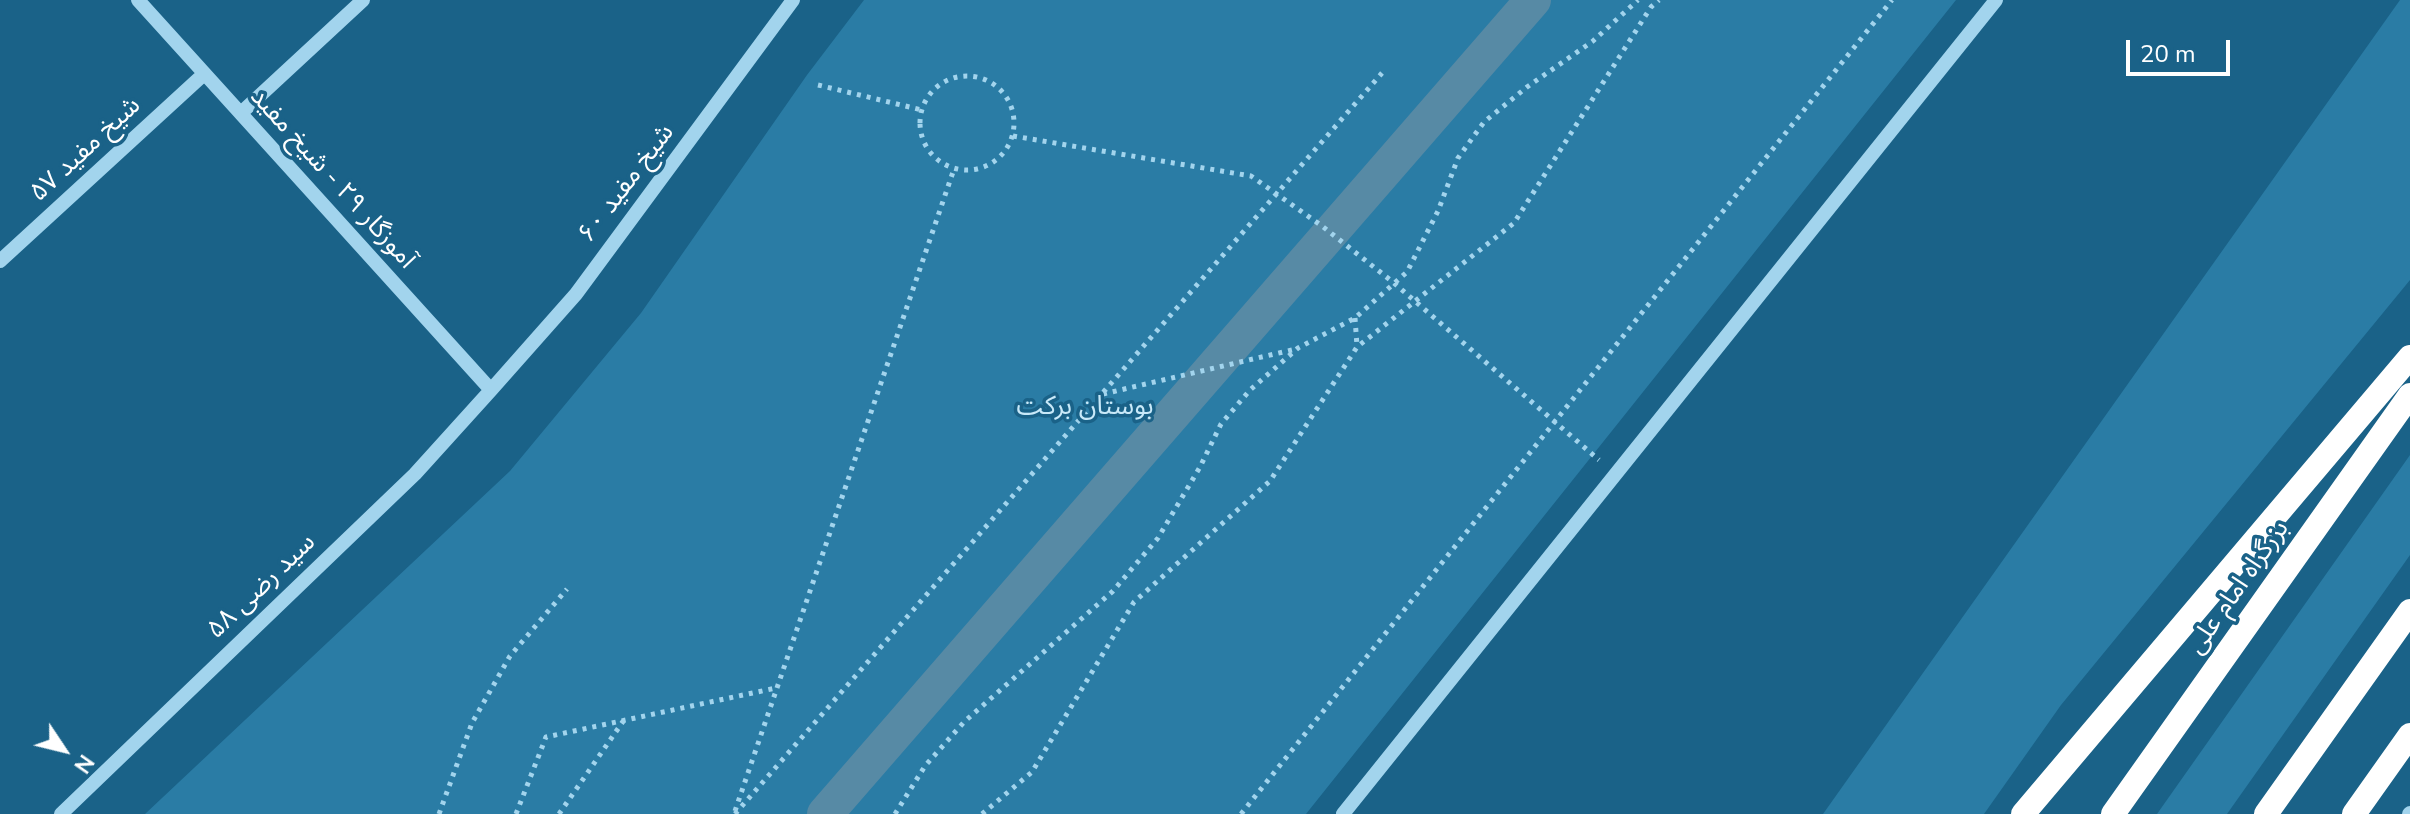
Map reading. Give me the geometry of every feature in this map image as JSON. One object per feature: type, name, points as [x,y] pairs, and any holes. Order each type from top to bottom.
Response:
[{"type":"highway","points":[[2023,814],[2410,357]]},
{"type":"highway","name":"بزرگراه امام علی","points":[[2113,814],[2410,395]]},
{"type":"highway","points":[[2266,814],[2410,611]]},
{"type":"highway","points":[[2354,814],[2410,735]]},
{"type":"street","name":"آموزگار ۲۹ - شیخ مفید","points":[[138,0],[491,390]]},
{"type":"street","points":[[241,113],[363,0]]},
{"type":"street","name":"شیخ مفید ۶۰","points":[[491,390],[576,294],[793,0]]},
{"type":"street","points":[[1343,814],[1996,0]]},
{"type":"street","name":"شیخ مفید ۵۷","points":[[0,261],[204,74]]},
{"type":"street","name":"سید رضی ۵۸","points":[[61,814],[415,474],[491,390]]},
{"type":"path","points":[[895,814],[925,766],[964,722],[1113,591],[1158,538],[1200,467],[1221,424],[1250,390],[1298,348],[1355,318],[1407,272],[1438,211],[1458,158],[1484,122],[1527,87],[1593,41],[1641,0],[1651,7]]},
{"type":"path","points":[[982,814],[1032,772],[1134,602],[1270,481],[1357,347],[1514,223],[1651,7],[1659,0]]},
{"type":"path","points":[[1241,814],[1892,0]]},
{"type":"path","points":[[735,814],[1382,73]]},
{"type":"path","points":[[966,75],[981,77],[1004,94],[1014,121],[1013,136],[996,160],[983,167],[954,169],[930,152],[920,125],[922,110],[928,96],[951,78],[966,75]]},
{"type":"path","points":[[818,85],[922,110]]},
{"type":"path","points":[[1013,136],[1251,176],[1322,226],[1394,283],[1616,474]]},
{"type":"path","points":[[735,814],[954,169]]},
{"type":"path","points":[[1355,318],[1357,347]]},
{"type":"path","points":[[1102,394],[1298,348]]},
{"type":"path","points":[[439,814],[472,723],[510,656],[567,589]]},
{"type":"path","points":[[516,814],[546,737],[777,688]]},
{"type":"path","points":[[559,814],[624,720]]},
{"type":"green space","name":"بوستان برکت","points":[[864,0],[1956,0],[1306,814],[145,814],[510,471],[641,313],[807,75]]},
{"type":"green space","points":[[2400,0],[2410,0],[2410,280],[2061,705],[1984,814],[1823,814]]},
{"type":"green space","points":[[2410,455],[2410,555],[2227,814],[2157,814]]},
{"type":"waterway","points":[[825,814],[1533,0]]}]
